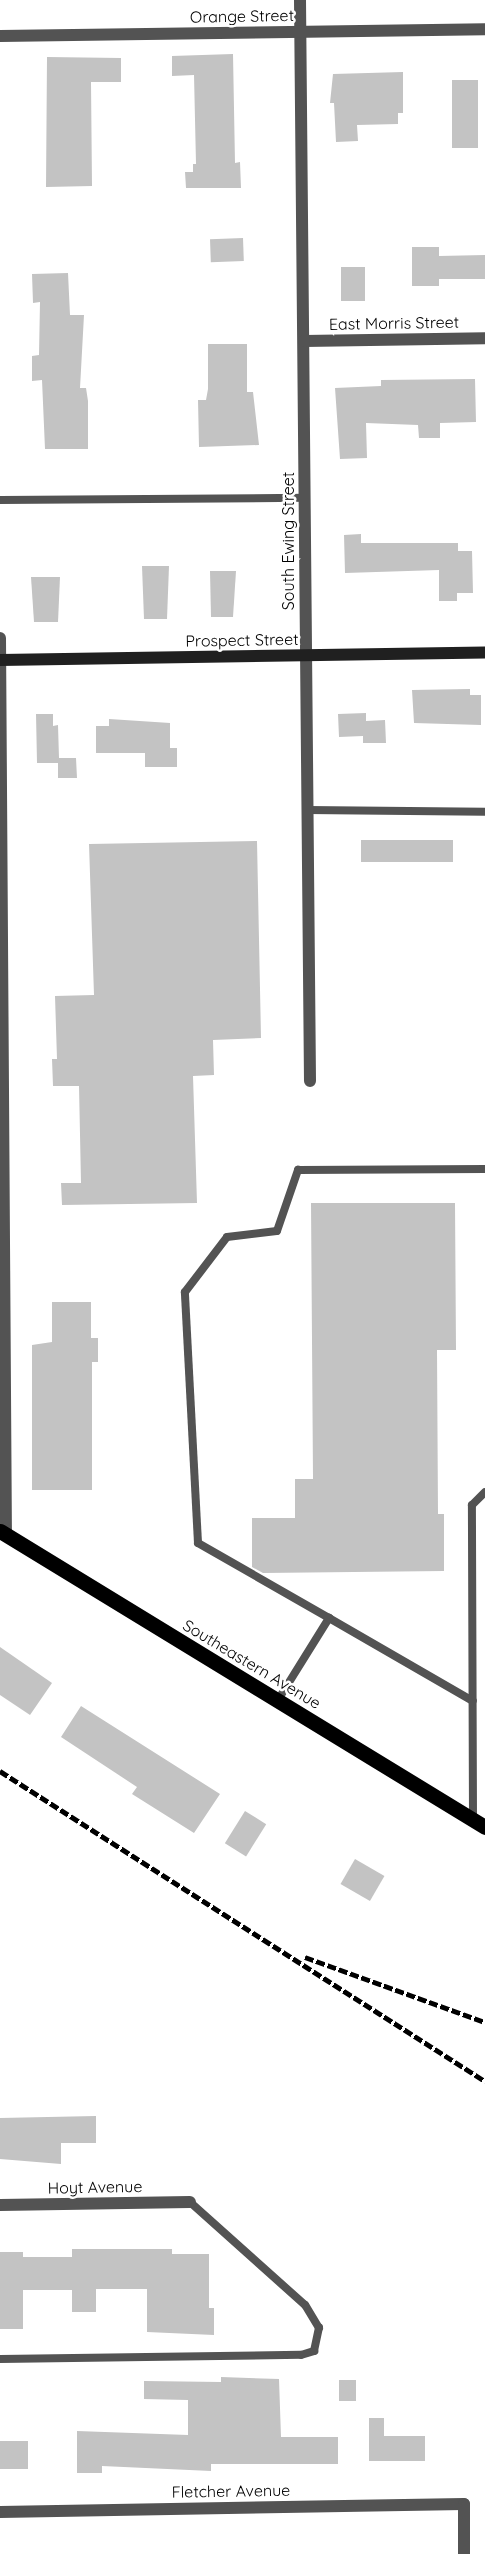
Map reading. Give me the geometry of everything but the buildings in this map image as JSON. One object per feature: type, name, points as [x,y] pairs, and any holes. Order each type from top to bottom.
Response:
[{"type":"main road","name":"Prospect Street","points":[[0,660],[485,652]]},
{"type":"main road","name":"Southeastern Avenue","points":[[3,1533],[479,1823]]},
{"type":"street","name":"South Ewing Street","points":[[300,0],[310,1081]]},
{"type":"street","name":"Orange Street","points":[[0,36],[485,29]]},
{"type":"street","name":"East Morris Street","points":[[304,341],[485,338]]},
{"type":"street","points":[[0,638],[3,1533]]},
{"type":"street","name":"Hoyt Avenue","points":[[0,2205],[190,2202]]},
{"type":"street","name":"Fletcher Avenue","points":[[0,2512],[464,2504],[464,2554]]},
{"type":"lane","points":[[0,500],[305,498]]},
{"type":"lane","points":[[307,810],[485,812]]},
{"type":"lane","points":[[473,1701],[198,1543],[185,1292],[227,1237],[277,1231],[298,1170],[485,1169]]},
{"type":"lane","points":[[479,1823],[473,1701],[472,1505],[485,1492]]},
{"type":"lane","points":[[278,1700],[329,1618]]},
{"type":"lane","points":[[0,2359],[314,2351],[319,2328],[305,2305],[190,2202]]},
{"type":"railway","points":[[0,1771],[485,2081]]},
{"type":"railway","points":[[305,1957],[485,2022]]}]
